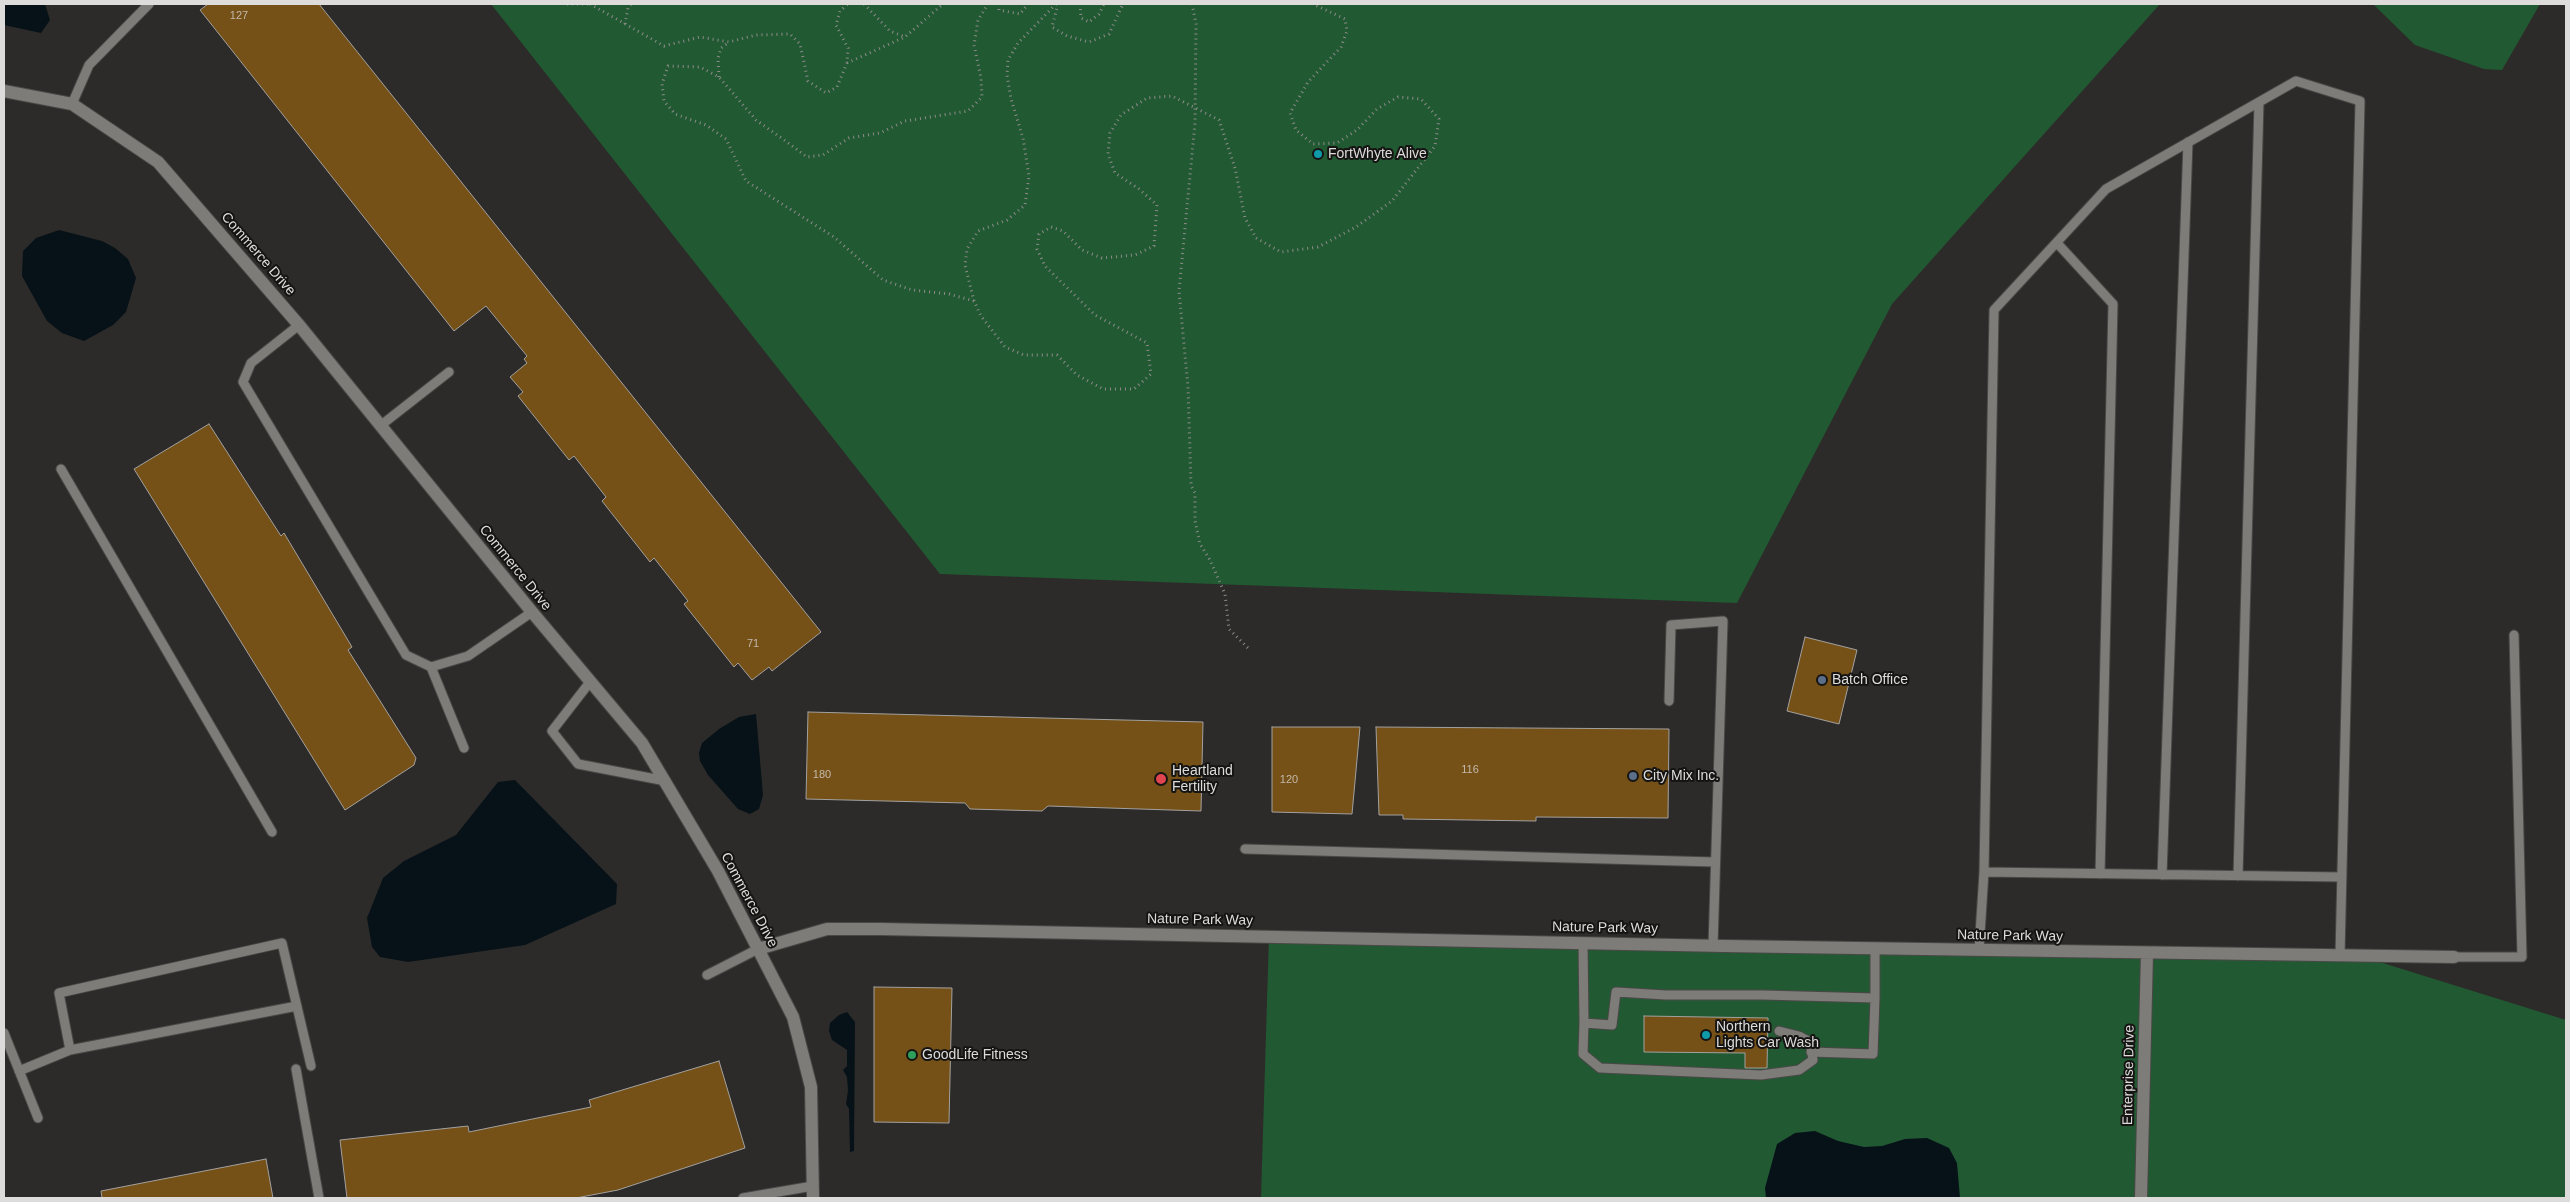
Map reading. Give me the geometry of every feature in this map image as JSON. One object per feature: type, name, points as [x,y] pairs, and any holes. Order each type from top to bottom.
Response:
[{"type":"street","name":"Commerce Drive","points":[[4,91],[72,104],[158,162],[299,325],[532,612],[642,743],[718,870],[793,1017],[811,1087],[813,1192]]},
{"type":"street","name":"Nature Park Way","points":[[758,949],[827,929],[1875,949],[2454,957]]},
{"type":"street","name":"Enterprise Drive","points":[[2141,1198],[2146,953]]},
{"type":"lane","points":[[72,104],[89,65],[150,4]]},
{"type":"lane","points":[[1980,950],[1984,872],[1994,310],[2106,189],[2296,81],[2360,101],[2340,955]]},
{"type":"lane","points":[[2238,876],[2258,102]]},
{"type":"lane","points":[[2162,875],[2188,142]]},
{"type":"lane","points":[[2057,243],[2112,304],[2100,874]]},
{"type":"lane","points":[[299,325],[251,363],[243,382],[406,655],[431,667],[464,748]]},
{"type":"lane","points":[[380,426],[449,372]]},
{"type":"lane","points":[[61,469],[272,832]]},
{"type":"lane","points":[[431,667],[468,656],[532,612]]},
{"type":"lane","points":[[1669,701],[1671,625],[1723,621],[1712,946]]},
{"type":"lane","points":[[2454,957],[2522,957],[2514,636]]},
{"type":"lane","points":[[590,682],[552,731],[578,764],[666,781]]},
{"type":"lane","points":[[1246,849],[1715,862]]},
{"type":"lane","points":[[1984,872],[2341,877]]},
{"type":"lane","points":[[70,1050],[59,993],[282,943],[311,1066]]},
{"type":"lane","points":[[1583,943],[1583,1054],[1600,1068],[1761,1076],[1799,1070],[1812,1060],[1810,1042],[1799,1036],[1779,1031]]},
{"type":"lane","points":[[707,975],[758,949]]},
{"type":"lane","points":[[1811,1052],[1873,1054],[1876,998],[1875,949]]},
{"type":"lane","points":[[1584,1023],[1612,1025],[1616,992],[1666,995],[1876,998]]},
{"type":"lane","points":[[19,1071],[70,1050],[297,1006]]},
{"type":"lane","points":[[4,1034],[38,1118]]},
{"type":"lane","points":[[296,1069],[319,1198]]},
{"type":"lane","points":[[743,1198],[813,1192]]},
{"type":"path","points":[[567,4],[590,4],[664,46],[700,37],[730,42]]},
{"type":"path","points":[[626,24],[628,8],[631,4]]},
{"type":"path","points":[[720,78],[718,58],[721,48],[730,42],[756,35],[790,34],[800,44],[808,81],[826,93],[837,87],[847,63],[848,48],[836,25],[840,11],[848,4]]},
{"type":"path","points":[[864,4],[890,31],[905,37]]},
{"type":"path","points":[[847,63],[905,37],[943,4]]},
{"type":"path","points":[[974,301],[949,294],[912,290],[883,280],[834,237],[746,181],[726,139],[706,126],[675,114],[664,101],[662,84],[668,66],[700,67],[720,78],[756,120],[807,156],[823,154],[849,138],[880,133],[905,121],[968,111],[982,97],[981,78],[974,45],[978,20],[988,4]]},
{"type":"path","points":[[999,4],[999,10],[1020,14],[1028,4]]},
{"type":"path","points":[[1057,4],[1052,27],[1067,36],[1089,42],[1110,34],[1123,4]]},
{"type":"path","points":[[1057,4],[1018,43],[1008,60],[1007,75],[1023,138],[1029,176],[1024,205],[1007,220],[978,232],[968,249],[965,265],[974,301],[981,316],[1005,347],[1024,355],[1057,355],[1076,375],[1102,389],[1134,389],[1151,374],[1147,343],[1095,315],[1045,266],[1037,249],[1039,234],[1051,227],[1062,231],[1082,250],[1102,258],[1135,254],[1154,246],[1157,205],[1139,188],[1115,173],[1108,154],[1110,133],[1121,115],[1147,98],[1172,96],[1219,120],[1235,168],[1245,218],[1256,238],[1281,252],[1318,247],[1356,227],[1392,201],[1435,146],[1439,119],[1421,99],[1398,97],[1377,109],[1357,130],[1337,143],[1313,144],[1296,130],[1290,113],[1308,82],[1341,47],[1347,31],[1345,19],[1314,4]]},
{"type":"path","points":[[1080,4],[1081,18],[1089,22],[1099,14],[1104,4]]},
{"type":"path","points":[[1192,4],[1196,24],[1196,108],[1185,247],[1179,291],[1188,387],[1191,485],[1195,493],[1195,521],[1200,544],[1210,560],[1225,594],[1229,629],[1250,650]]},
{"type":"green space","name":"FortWhyte Alive","points":[[491,4],[2160,4],[1892,304],[1737,603],[940,574]]},
{"type":"green space","points":[[2373,4],[2540,4],[2502,70],[2484,69],[2415,45]]},
{"type":"green space","points":[[1269,936],[2357,955],[2566,1020],[2566,1198],[1261,1198]]},
{"type":"shaded area","points":[[4,4],[45,4],[50,20],[41,33],[4,25]]},
{"type":"shaded area","points":[[59,230],[102,241],[115,248],[128,259],[136,278],[126,312],[113,325],[84,341],[62,333],[47,321],[22,276],[23,251],[36,238]]},
{"type":"shaded area","points":[[756,714],[763,795],[759,809],[750,814],[738,809],[708,775],[700,761],[699,753],[702,743],[719,729],[739,717]]},
{"type":"shaded area","points":[[515,780],[617,884],[616,904],[525,945],[408,962],[380,957],[372,947],[367,918],[383,878],[404,861],[456,835],[498,782]]},
{"type":"shaded area","points":[[847,1012],[855,1022],[854,1151],[850,1152],[849,1109],[846,1104],[847,1077],[843,1070],[847,1066],[847,1050],[832,1040],[829,1031],[830,1023],[839,1015]]},
{"type":"shaded area","points":[[1815,1131],[1838,1141],[1864,1147],[1882,1146],[1905,1139],[1927,1138],[1949,1148],[1957,1163],[1960,1198],[1766,1198],[1765,1188],[1777,1144],[1795,1133]]},
{"type":"building","points":[[208,4],[319,4],[821,632],[772,671],[769,667],[752,680],[738,663],[734,667],[684,604],[688,601],[654,558],[650,562],[602,501],[606,497],[574,456],[569,460],[518,396],[523,392],[510,377],[527,363],[524,359],[527,356],[486,306],[454,331],[200,10]]},
{"type":"building","points":[[209,424],[281,536],[284,533],[352,647],[348,650],[416,758],[414,765],[345,810],[134,469]]},
{"type":"building","name":"Batch Office","points":[[1805,637],[1857,650],[1839,724],[1787,711]]},
{"type":"building","points":[[808,712],[1203,722],[1201,811],[1048,806],[1042,811],[970,809],[965,803],[806,799]]},
{"type":"building","points":[[1272,727],[1360,727],[1352,814],[1272,812]]},
{"type":"building","points":[[1376,727],[1669,729],[1668,818],[1536,817],[1536,821],[1403,819],[1403,815],[1379,815]]},
{"type":"building","name":"GoodLife Fitness","points":[[874,987],[952,988],[949,1123],[874,1122]]},
{"type":"building","name":"Northern Lights Car Wash","points":[[1644,1016],[1768,1018],[1767,1068],[1745,1068],[1745,1053],[1644,1052]]},
{"type":"building","points":[[719,1061],[745,1148],[618,1190],[576,1198],[347,1198],[340,1140],[468,1126],[469,1132],[591,1107],[589,1100]]},
{"type":"building","points":[[266,1159],[273,1198],[102,1198],[101,1191]]},
{"type":"place","name":"FortWhyte Alive","points":[[1318,154]]},
{"type":"place","name":"Batch Office","points":[[1822,680]]},
{"type":"place","name":"City Mix Inc.","points":[[1633,776]]},
{"type":"place","name":"Heartland Fertility","points":[[1161,779]]},
{"type":"place","name":"Northern Lights Car Wash","points":[[1706,1035]]},
{"type":"place","name":"GoodLife Fitness","points":[[912,1055]]}]
